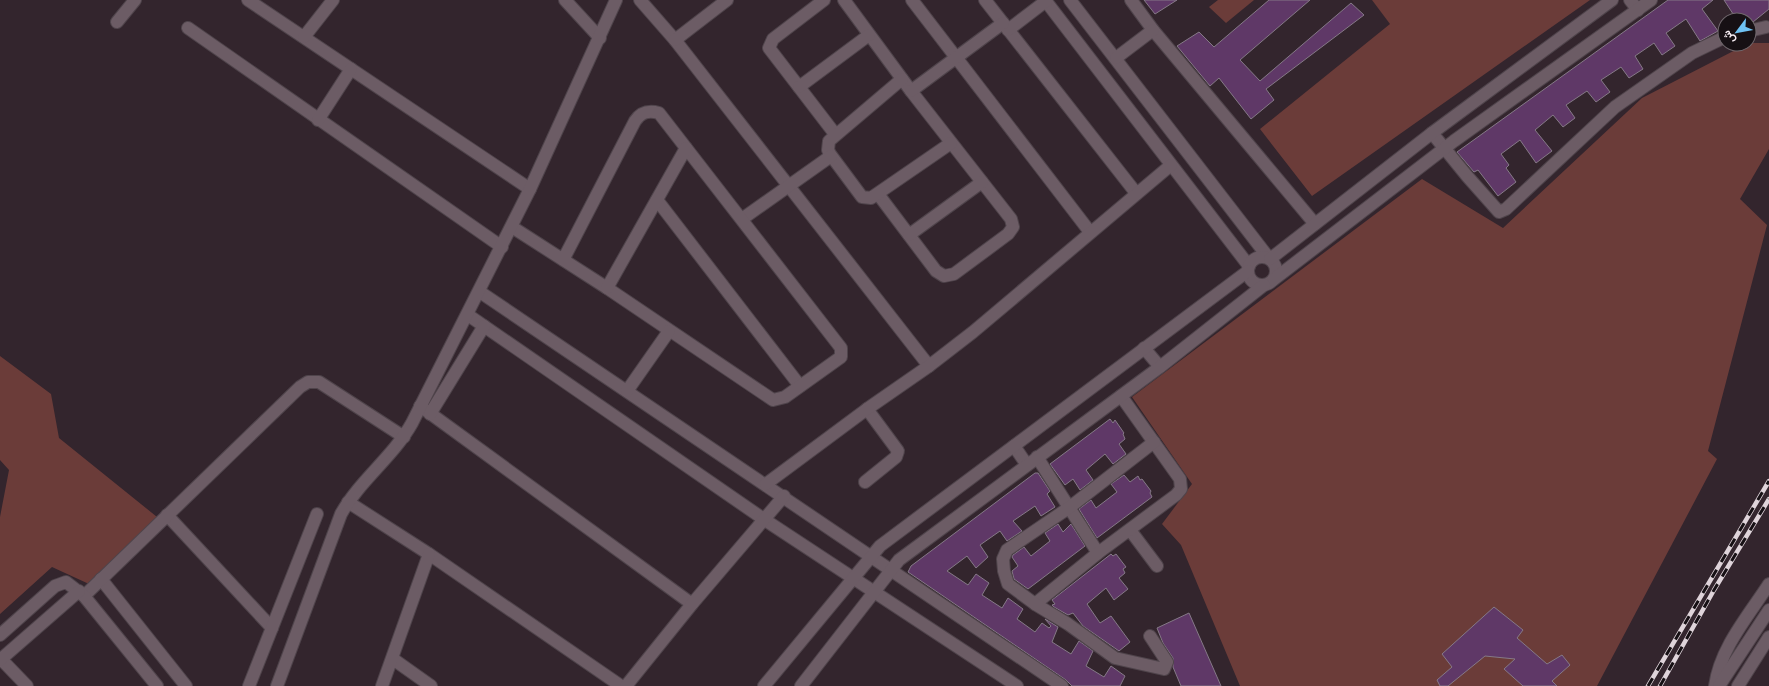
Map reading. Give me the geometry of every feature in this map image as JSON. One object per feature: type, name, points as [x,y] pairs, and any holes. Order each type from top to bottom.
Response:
[{"type":"street","points":[[116,22],[135,0]]},
{"type":"street","points":[[248,0],[530,190]]},
{"type":"street","points":[[304,37],[333,0]]},
{"type":"street","points":[[565,0],[600,38]]},
{"type":"street","points":[[277,686],[330,541],[348,502],[404,437],[480,292],[530,190],[616,0]]},
{"type":"street","points":[[640,0],[675,40],[929,366]]},
{"type":"street","points":[[675,40],[727,0]]},
{"type":"street","points":[[824,0],[775,37],[769,45],[770,51],[836,134]]},
{"type":"street","points":[[844,0],[911,91],[1011,219],[1013,227],[1008,234],[954,274],[944,276],[936,271],[878,194]]},
{"type":"street","points":[[912,0],[1090,232]]},
{"type":"street","points":[[985,0],[1136,193]]},
{"type":"street","points":[[1070,0],[1276,266],[1276,271],[1269,282]]},
{"type":"street","points":[[1131,0],[1153,30],[1315,224]]},
{"type":"street","points":[[1269,258],[1432,133],[1612,0]]},
{"type":"street","points":[[1630,0],[1638,10]]},
{"type":"street","points":[[801,686],[874,591],[904,555],[1160,367],[1444,149],[1651,0]]},
{"type":"street","points":[[911,91],[956,58],[1046,1],[1248,268],[1249,276],[1255,283],[1269,282]]},
{"type":"street","points":[[1757,29],[1766,27]]},
{"type":"street","points":[[188,28],[502,247]]},
{"type":"street","points":[[1115,58],[1153,30]]},
{"type":"street","points":[[799,87],[869,35]]},
{"type":"street","points":[[1432,133],[1499,212],[1506,209],[1615,107],[1692,53],[1717,41]]},
{"type":"street","points":[[1092,61],[1098,51],[1115,58]]},
{"type":"street","points":[[1106,79],[1117,76],[1115,58]]},
{"type":"street","points":[[318,120],[352,69]]},
{"type":"street","points":[[902,79],[836,134],[828,145],[831,156],[862,197],[871,198],[878,194],[952,143]]},
{"type":"street","points":[[512,227],[607,288],[773,400],[781,399],[839,359],[842,354],[841,348],[658,113],[648,111],[638,116],[564,260]]},
{"type":"street","points":[[607,288],[686,148]]},
{"type":"street","points":[[742,219],[831,156]]},
{"type":"street","points":[[766,484],[867,409],[929,366],[973,332],[1171,165]]},
{"type":"street","points":[[909,235],[982,182]]},
{"type":"street","points":[[657,200],[800,386]]},
{"type":"street","points":[[764,686],[871,557],[887,541],[1144,348],[1248,268],[1254,259],[1263,256],[1269,258]]},
{"type":"street","points":[[480,292],[784,496],[890,571],[1062,686]]},
{"type":"street","points":[[468,315],[765,520],[1018,686]]},
{"type":"street","points":[[430,414],[484,326]]},
{"type":"street","points":[[627,391],[669,331]]},
{"type":"street","points":[[1144,348],[1160,367]]},
{"type":"street","points":[[27,686],[0,659],[101,579],[300,387],[308,382],[319,382],[404,437]]},
{"type":"street","points":[[1035,604],[1181,489],[1180,479],[1121,396]]},
{"type":"street","points":[[420,406],[692,604]]},
{"type":"street","points":[[865,482],[896,457],[898,451],[867,409]]},
{"type":"street","points":[[1150,636],[1167,662],[1164,669],[1115,658],[1068,624],[1035,604],[1008,584],[1004,571],[1003,559],[1006,550],[1070,507],[1154,442]]},
{"type":"street","points":[[1014,446],[1027,465]]},
{"type":"street","points":[[1037,457],[1098,553]]},
{"type":"street","points":[[626,686],[692,604],[784,496]]},
{"type":"street","points":[[348,502],[429,554],[621,686]]},
{"type":"street","points":[[249,686],[316,514]]},
{"type":"street","points":[[167,515],[272,628]]},
{"type":"street","points":[[1130,530],[1157,566]]},
{"type":"street","points":[[382,686],[393,659],[429,554]]},
{"type":"street","points":[[101,579],[186,686]]},
{"type":"street","points":[[0,635],[60,583],[70,583],[81,594],[157,686]]},
{"type":"street","points":[[1715,686],[1719,668],[1727,650],[1769,584]]},
{"type":"street","points":[[1719,686],[1769,610]]},
{"type":"street","points":[[1742,685],[1769,637]]},
{"type":"street","points":[[393,659],[431,686]]},
{"type":"shaded area","points":[[1218,0],[1254,0],[1226,23],[1209,7]]},
{"type":"shaded area","points":[[1372,0],[1590,0],[1312,196],[1260,129],[1390,24]]},
{"type":"shaded area","points":[[1757,43],[1769,43],[1769,149],[1740,199],[1767,225],[1708,451],[1717,459],[1597,686],[1240,686],[1181,545],[1162,524],[1192,484],[1132,397],[1422,179],[1503,228],[1642,98],[1731,52],[1757,52]]},
{"type":"shaded area","points":[[0,356],[51,394],[59,438],[162,521],[89,584],[52,567],[0,614],[0,517],[9,470],[0,460]]},
{"type":"building","points":[[1144,0],[1177,0],[1155,14]]},
{"type":"building","points":[[1269,0],[1310,0],[1240,60],[1260,81],[1351,3],[1364,15],[1266,89],[1274,100],[1251,119],[1219,78],[1210,86],[1177,46],[1199,32],[1214,47]]},
{"type":"building","points":[[1668,0],[1713,0],[1702,9],[1717,32],[1700,41],[1686,19],[1666,33],[1675,46],[1662,55],[1654,43],[1635,56],[1643,69],[1629,78],[1621,67],[1601,80],[1610,92],[1596,102],[1587,91],[1566,105],[1575,118],[1563,127],[1553,115],[1535,130],[1552,151],[1536,163],[1520,140],[1501,154],[1509,165],[1506,168],[1516,182],[1498,196],[1478,170],[1474,172],[1457,152]]},
{"type":"building","points":[[1724,0],[1769,0],[1769,9],[1757,19],[1757,12],[1732,12]]},
{"type":"building","points":[[1110,419],[1113,423],[1115,420],[1124,433],[1125,439],[1119,444],[1126,454],[1113,464],[1105,454],[1086,470],[1093,480],[1080,490],[1073,479],[1065,485],[1050,464]]},
{"type":"building","points":[[1035,473],[1038,473],[1050,491],[1047,494],[1055,507],[1041,516],[1035,506],[1013,521],[1022,531],[1007,541],[1000,531],[980,545],[988,557],[976,568],[967,556],[947,571],[968,585],[976,574],[989,583],[982,595],[1002,608],[1008,598],[1023,609],[1017,619],[1035,632],[1042,623],[1049,628],[1051,626],[1045,619],[1058,627],[1052,642],[1071,654],[1079,641],[1093,651],[1086,666],[1104,677],[1111,666],[1125,676],[1120,686],[1072,686],[1066,680],[908,572],[911,566]]},
{"type":"building","points":[[1124,475],[1130,482],[1138,476],[1140,480],[1142,479],[1151,491],[1150,493],[1152,497],[1097,538],[1079,509],[1091,500],[1096,508],[1117,492],[1111,484]]},
{"type":"building","points":[[1058,524],[1063,532],[1071,524],[1085,546],[1028,589],[1014,579],[1012,571],[1018,566],[1012,557],[1024,547],[1031,556],[1050,541],[1045,533]]},
{"type":"building","points":[[1111,554],[1113,556],[1116,554],[1126,567],[1123,569],[1125,573],[1119,578],[1128,589],[1114,600],[1106,588],[1087,604],[1100,623],[1111,616],[1130,642],[1119,651],[1083,626],[1073,613],[1068,615],[1052,605],[1055,604],[1052,600]]},
{"type":"building","points":[[1494,607],[1523,630],[1517,638],[1547,664],[1562,655],[1570,665],[1552,681],[1557,686],[1523,686],[1504,669],[1515,659],[1485,656],[1448,686],[1440,686],[1437,680],[1452,667],[1442,654]]},
{"type":"building","points":[[1189,613],[1221,686],[1181,686],[1173,667],[1173,658],[1163,643],[1157,628]]},
{"type":"railway","points":[[1648,686],[1769,481]]},
{"type":"railway","points":[[1660,686],[1714,590],[1769,499]]}]
